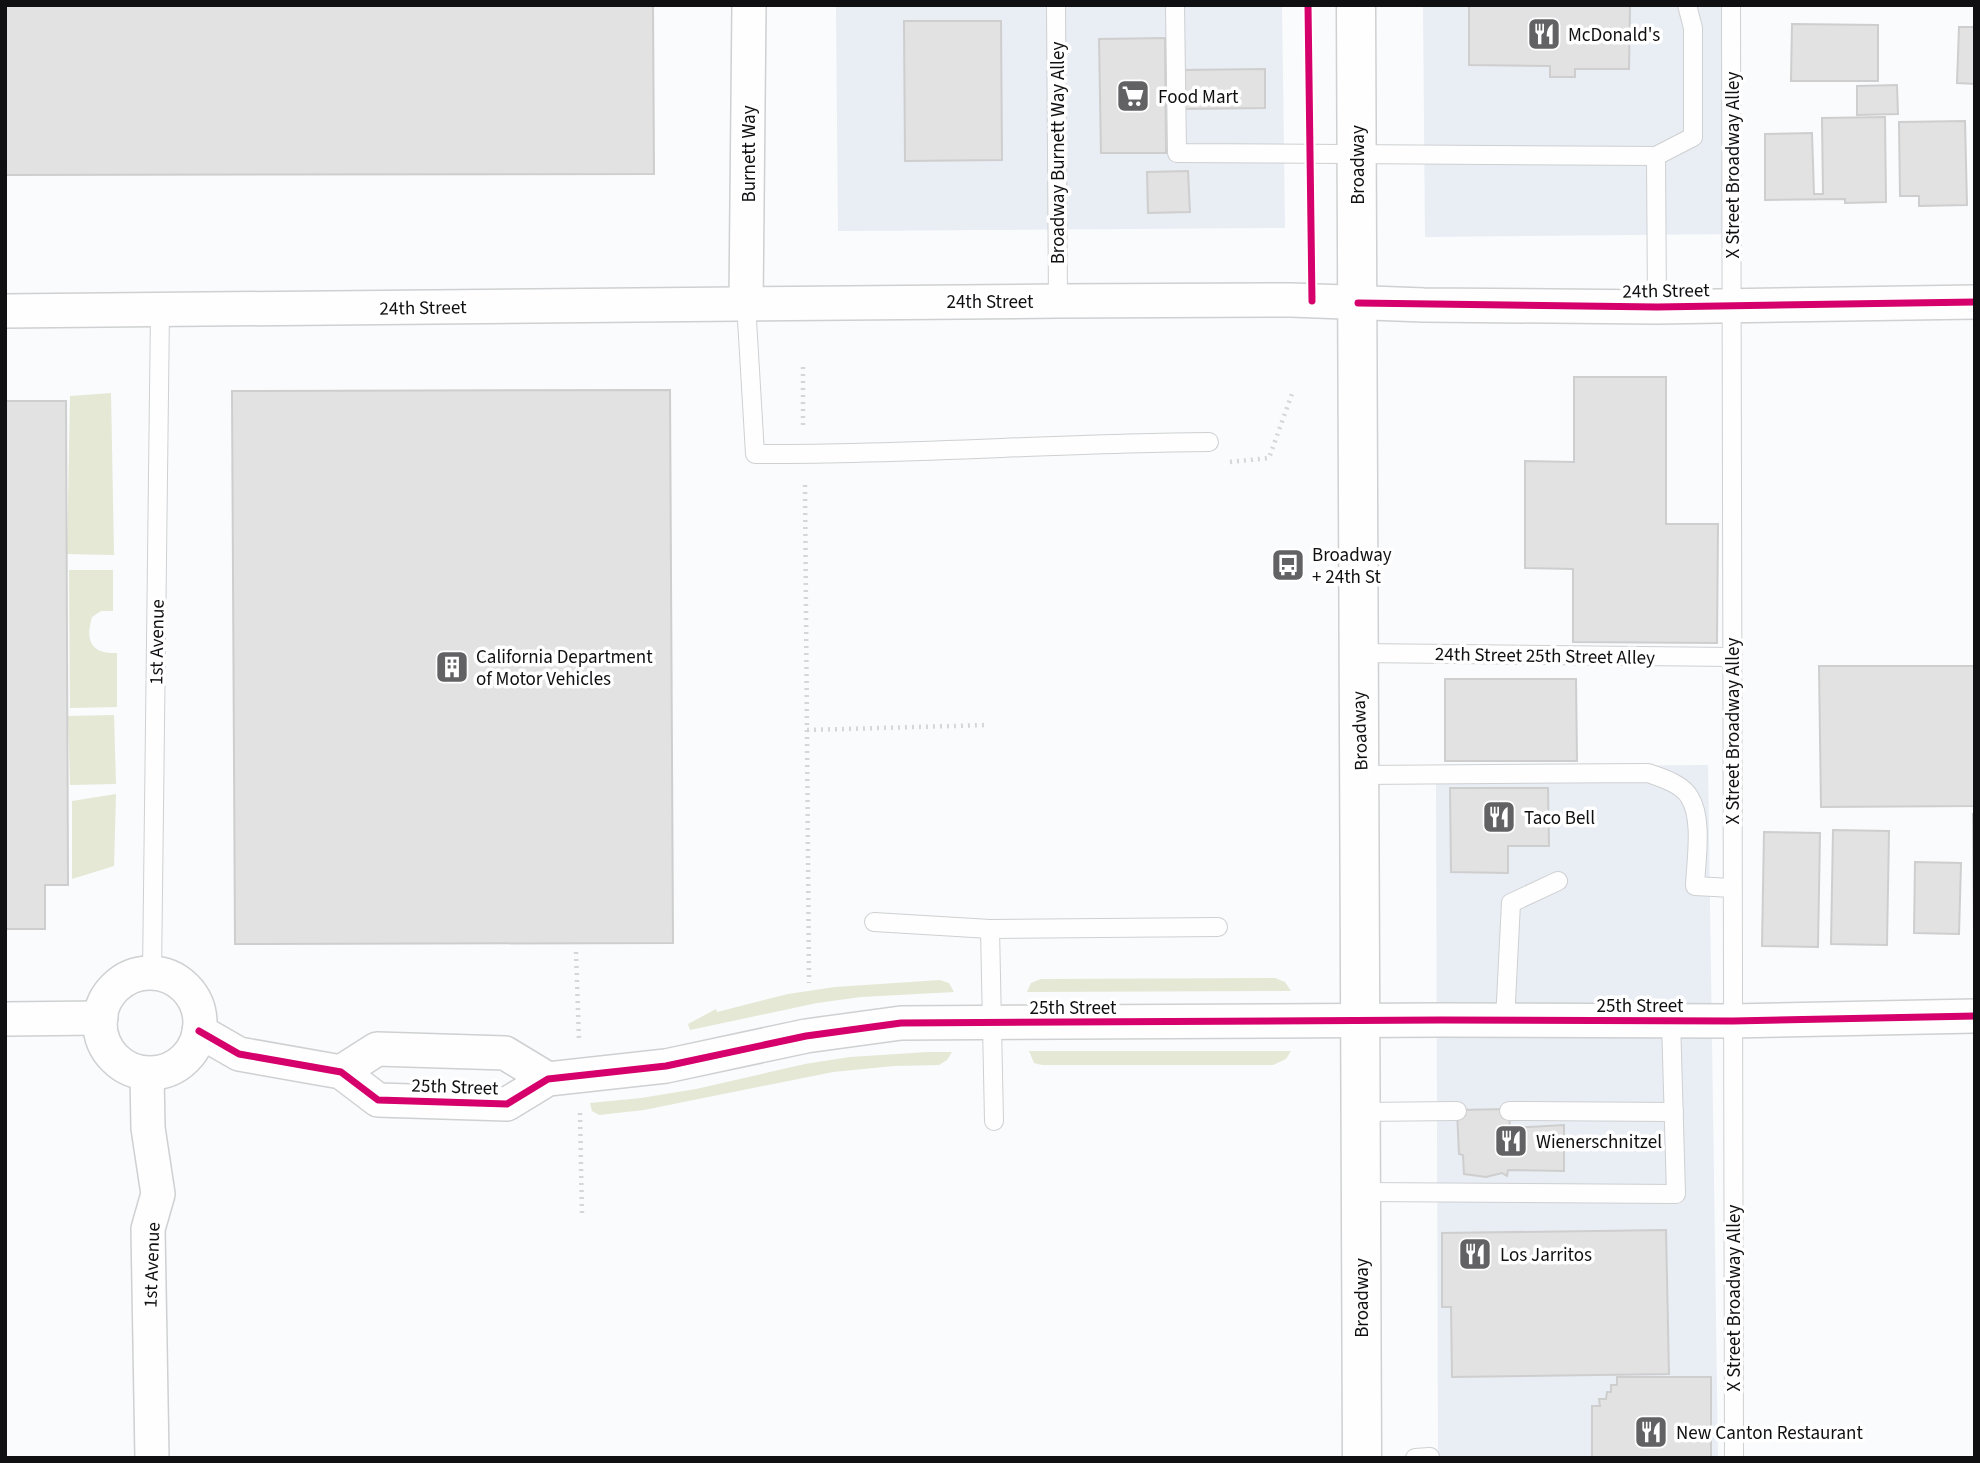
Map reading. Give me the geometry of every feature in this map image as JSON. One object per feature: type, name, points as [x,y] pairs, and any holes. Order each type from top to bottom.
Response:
[{"type":"main road","name":"Broadway","points":[[1356,5],[1362,1458]]},
{"type":"street","name":"Burnett Way","points":[[746,303],[749,5]]},
{"type":"street","name":"24th Street","points":[[5,311],[1058,301],[1291,300],[1657,307],[1975,302]]},
{"type":"street","points":[[148,972],[152,974],[165,975],[181,983],[192,997],[199,1013],[199,1031],[194,1048],[182,1062],[166,1071],[147,1074],[131,1070],[116,1061],[106,1048],[100,1032],[105,999],[116,985],[130,976],[148,972]]},
{"type":"street","name":"25th Street","points":[[199,1031],[239,1054],[341,1072],[378,1100],[507,1104],[548,1079],[666,1066],[806,1036],[901,1023],[1733,1021],[1975,1016]]},
{"type":"street","points":[[5,1019],[101,1018]]},
{"type":"street","name":"25th Street","points":[[341,1072],[377,1049],[479,1052],[505,1053],[548,1079]]},
{"type":"street","name":"1st Avenue","points":[[147,1074],[148,1128],[158,1194],[148,1229],[152,1458]]},
{"type":"lane","name":"Broadway Burnett Way Alley","points":[[1056,5],[1058,301]]},
{"type":"lane","points":[[1175,5],[1177,153],[1656,156],[1693,137],[1693,28],[1687,5]]},
{"type":"lane","name":"X Street Broadway Alley","points":[[1731,5],[1734,1458]]},
{"type":"lane","points":[[1656,156],[1657,307]]},
{"type":"lane","points":[[746,303],[755,454],[878,453],[1099,443],[1209,442]]},
{"type":"lane","name":"1st Avenue","points":[[152,974],[160,310]]},
{"type":"lane","name":"24th Street 25th Street Alley","points":[[1357,653],[1732,657]]},
{"type":"lane","points":[[1361,775],[1648,773],[1671,782],[1690,796],[1697,818],[1695,886],[1732,888]]},
{"type":"lane","points":[[1505,1021],[1511,903],[1558,881]]},
{"type":"lane","points":[[874,922],[990,929],[1218,927]]},
{"type":"lane","points":[[990,929],[994,1121]]},
{"type":"lane","points":[[1361,1192],[1676,1194],[1671,1020]]},
{"type":"lane","points":[[1361,1112],[1457,1111]]},
{"type":"lane","points":[[1509,1111],[1674,1112]]},
{"type":"lane","points":[[1415,1458],[1430,1457]]},
{"type":"path","points":[[803,367],[803,432]]},
{"type":"path","points":[[1221,462],[1269,458],[1293,391]]},
{"type":"path","points":[[805,485],[809,983]]},
{"type":"path","points":[[807,730],[988,725]]},
{"type":"path","points":[[576,952],[579,1044]]},
{"type":"path","points":[[580,1105],[582,1216]]},
{"type":"shaded area","points":[[836,5],[1282,5],[1285,228],[838,231]]},
{"type":"shaded area","points":[[1423,5],[1731,5],[1733,234],[1425,237]]},
{"type":"shaded area","points":[[1708,765],[1718,1458],[1438,1458],[1436,767]]},
{"type":"green space","points":[[111,393],[114,555],[67,554],[70,396]]},
{"type":"green space","points":[[69,570],[113,570],[113,611],[101,611],[92,617],[89,633],[96,648],[117,653],[117,707],[70,708]]},
{"type":"green space","points":[[114,715],[116,784],[70,785],[68,716]]},
{"type":"green space","points":[[116,794],[114,866],[72,879],[72,801]]},
{"type":"green space","points":[[1275,978],[1285,982],[1291,991],[1027,992],[1031,983],[1041,979]]},
{"type":"green space","points":[[940,980],[949,983],[954,992],[861,997],[817,1003],[690,1030],[688,1024],[716,1009],[717,1012],[788,994],[835,987]]},
{"type":"green space","points":[[1029,1051],[1291,1051],[1286,1059],[1273,1065],[1042,1065],[1034,1063]]},
{"type":"green space","points":[[952,1052],[947,1060],[939,1065],[833,1072],[644,1110],[599,1115],[592,1111],[590,1103],[696,1089],[805,1064],[850,1057]]},
{"type":"building","points":[[5,5],[653,5],[654,174],[5,175]]},
{"type":"building","points":[[1469,5],[1630,5],[1629,69],[1575,69],[1575,77],[1550,77],[1550,66],[1469,65]]},
{"type":"building","points":[[904,21],[1001,21],[1002,160],[905,161]]},
{"type":"building","points":[[1792,24],[1878,25],[1878,81],[1791,81]]},
{"type":"building","points":[[1959,27],[1975,27],[1975,84],[1957,83]]},
{"type":"building","name":"Food Mart","points":[[1165,38],[1166,153],[1101,153],[1099,39]]},
{"type":"building","points":[[1265,69],[1265,108],[1182,109],[1181,70]]},
{"type":"building","points":[[1897,85],[1898,114],[1857,115],[1857,86]]},
{"type":"building","points":[[1885,117],[1886,202],[1845,203],[1845,199],[1765,200],[1765,134],[1812,133],[1814,194],[1823,194],[1822,118]]},
{"type":"building","points":[[1965,121],[1967,205],[1919,206],[1919,196],[1900,196],[1899,122]]},
{"type":"building","points":[[1188,171],[1190,212],[1148,213],[1147,172]]},
{"type":"building","points":[[1574,377],[1666,377],[1666,524],[1718,524],[1717,643],[1573,642],[1573,569],[1525,568],[1525,461],[1574,462]]},
{"type":"building","name":"California Department of Motor Vehicles","points":[[670,390],[673,943],[235,944],[232,391]]},
{"type":"building","points":[[5,401],[66,401],[68,885],[45,885],[45,929],[5,929]]},
{"type":"building","points":[[1819,666],[1975,666],[1975,806],[1821,807]]},
{"type":"building","points":[[1445,679],[1576,679],[1577,761],[1445,761]]},
{"type":"building","name":"Taco Bell","points":[[1450,788],[1548,788],[1549,846],[1508,846],[1508,873],[1451,872]]},
{"type":"building","points":[[1975,814],[1975,934],[1974,934]]},
{"type":"building","points":[[1833,830],[1889,831],[1887,945],[1831,944]]},
{"type":"building","points":[[1764,832],[1820,833],[1818,947],[1762,946]]},
{"type":"building","points":[[1915,862],[1961,863],[1959,934],[1914,933]]},
{"type":"building","name":"Wienerschnitzel","points":[[1509,1109],[1510,1128],[1564,1125],[1564,1171],[1508,1170],[1507,1176],[1502,1173],[1486,1177],[1464,1174],[1463,1155],[1459,1154],[1457,1110]]},
{"type":"building","points":[[1666,1230],[1669,1374],[1452,1377],[1451,1307],[1442,1307],[1442,1233]]},
{"type":"building","name":"New Canton Restaurant","points":[[1617,1377],[1711,1377],[1711,1458],[1592,1458],[1592,1406],[1600,1406],[1599,1399],[1606,1399],[1607,1392],[1611,1392],[1611,1385],[1617,1385]]},
{"type":"cycle path","points":[[1308,5],[1312,301]]},
{"type":"cycle path","points":[[1358,303],[1657,307],[1975,302]]},
{"type":"cycle path","points":[[199,1031],[239,1054],[341,1072],[378,1100],[507,1104],[548,1079],[666,1066],[806,1036],[901,1023],[1733,1021],[1975,1016]]},
{"type":"place","name":"McDonald's","points":[[1544,34]]},
{"type":"place","name":"Food Mart","points":[[1133,96]]},
{"type":"place","name":"Broadway + 24th St","points":[[1288,565]]},
{"type":"place","name":"California Department of Motor Vehicles","points":[[452,667]]},
{"type":"place","name":"Taco Bell","points":[[1499,817]]},
{"type":"place","name":"Wienerschnitzel","points":[[1511,1141]]},
{"type":"place","name":"Los Jarritos","points":[[1475,1254]]},
{"type":"place","name":"New Canton Restaurant","points":[[1651,1432]]}]
